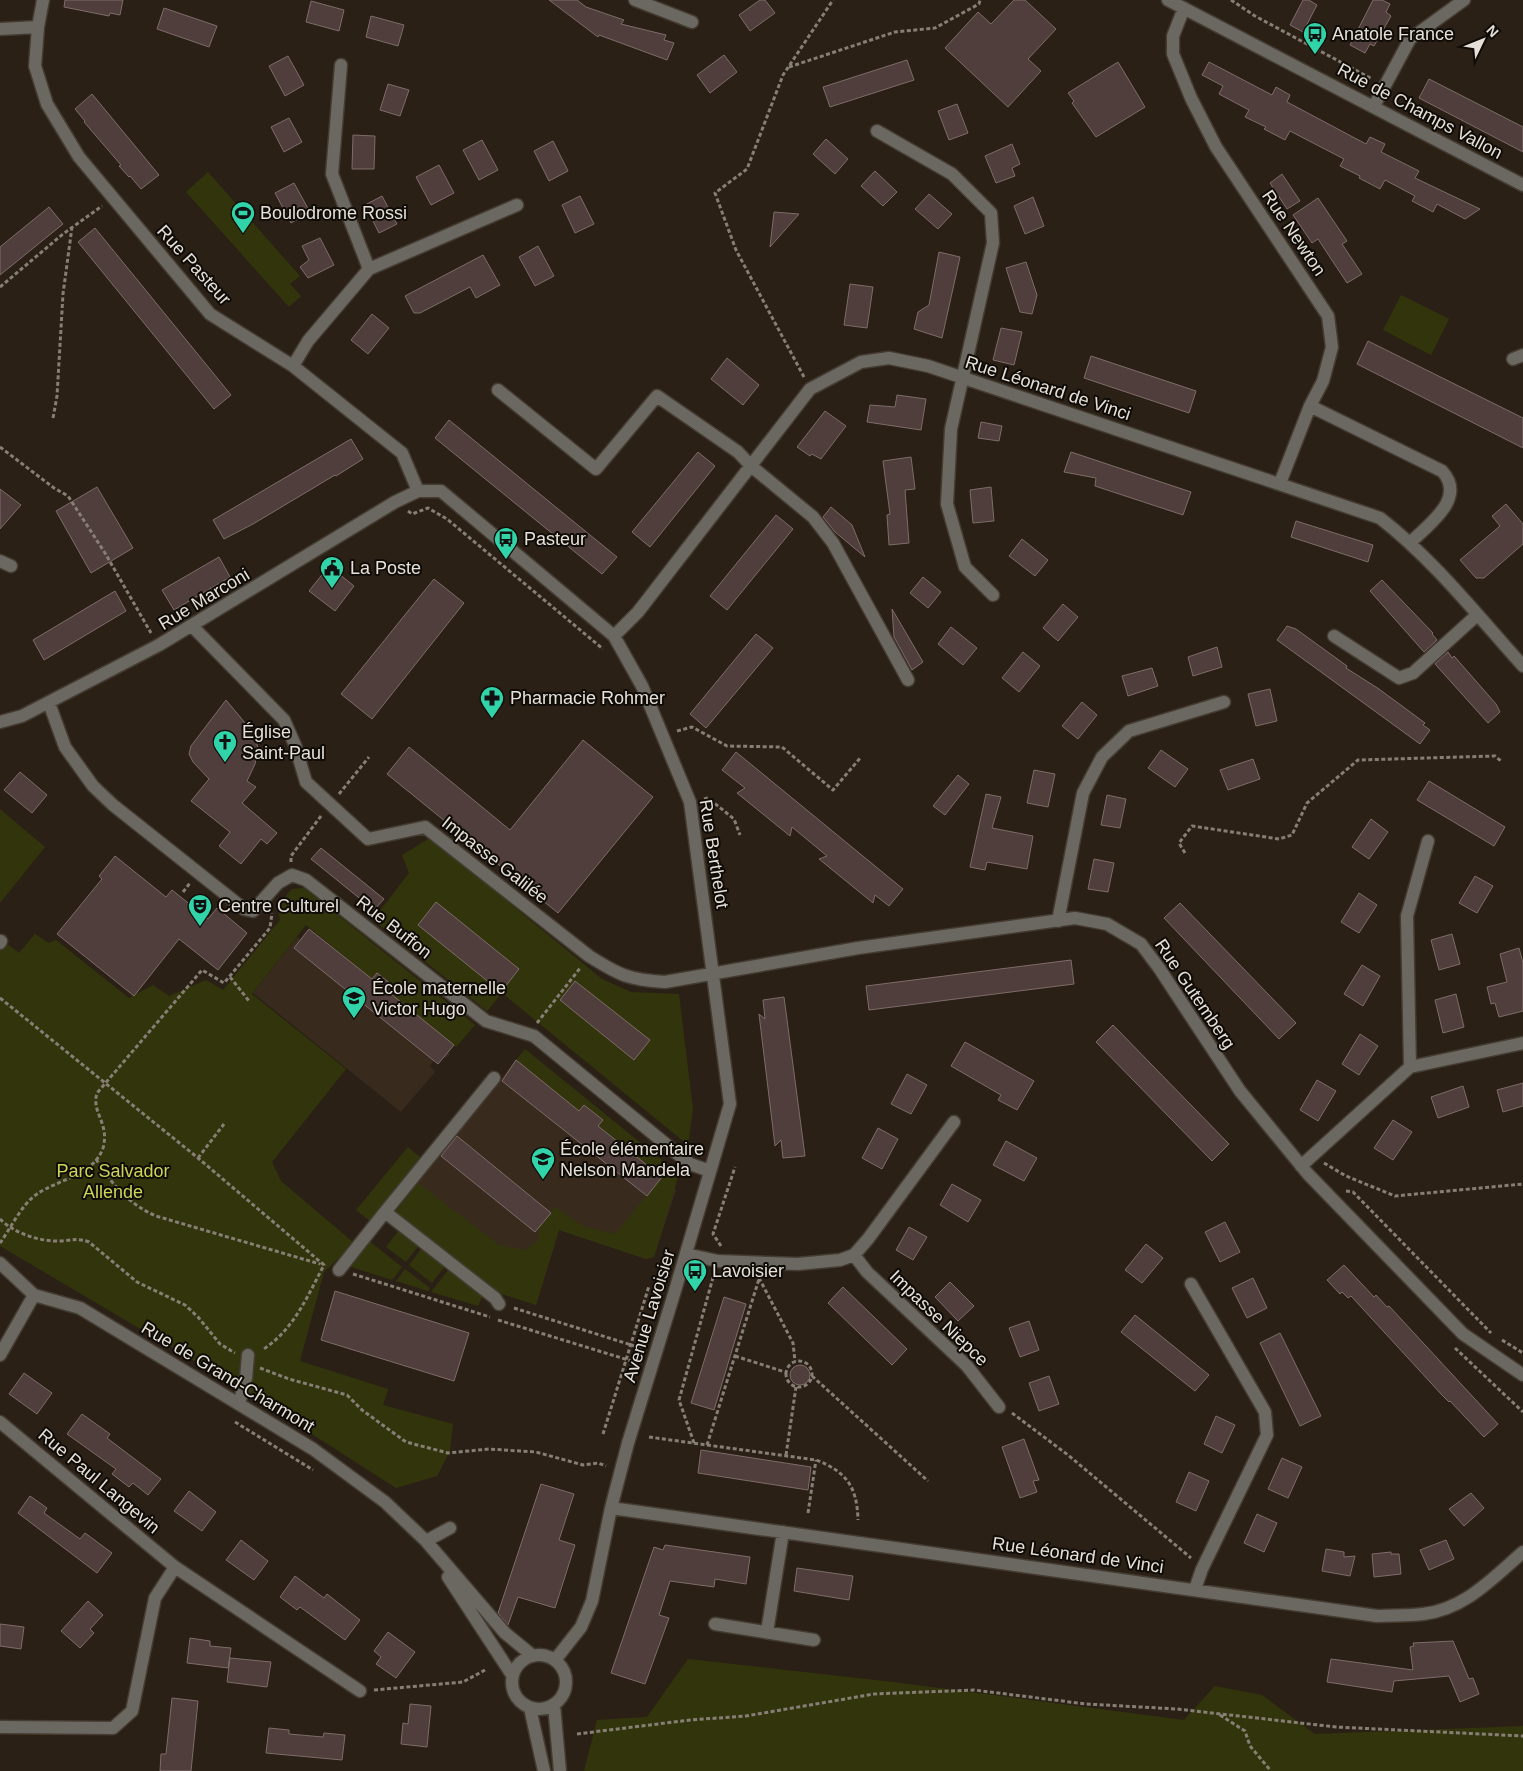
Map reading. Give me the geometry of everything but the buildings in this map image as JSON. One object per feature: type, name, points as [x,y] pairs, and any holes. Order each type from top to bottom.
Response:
[{"type":"street","name":"Rue Pasteur","points":[[43,0],[38,27],[35,66],[47,104],[79,157],[210,314],[293,366],[402,453],[418,491]]},
{"type":"street","points":[[635,0],[692,22]]},
{"type":"street","name":"Rue de Champs Vallon","points":[[1168,0],[1523,185]]},
{"type":"street","points":[[1374,106],[1410,39],[1464,0]]},
{"type":"street","name":"Rue Newton","points":[[1184,8],[1173,36],[1173,54],[1191,98],[1216,147],[1328,316],[1332,347],[1323,381],[1310,406],[1280,483]]},
{"type":"street","points":[[0,29],[38,27]]},
{"type":"street","points":[[341,64],[332,174],[369,269]]},
{"type":"street","points":[[877,131],[952,174],[990,214],[993,243],[951,429],[947,504],[965,567],[994,595]]},
{"type":"street","points":[[293,366],[308,341],[369,269],[517,205]]},
{"type":"street","name":"Rue Léonard de Vinci","points":[[614,636],[638,612],[810,389],[861,362],[889,358],[928,366],[1380,518],[1411,542],[1523,666]]},
{"type":"street","points":[[498,390],[596,469],[656,396],[738,452],[751,466],[813,517],[832,543],[908,680]]},
{"type":"street","points":[[1310,406],[1442,470],[1446,475],[1450,484],[1451,496],[1439,516],[1411,542]]},
{"type":"street","points":[[418,491],[441,491],[614,636]]},
{"type":"street","name":"Rue Marconi","points":[[0,722],[22,716],[159,646],[395,502],[418,491]]},
{"type":"street","points":[[1334,636],[1399,678],[1413,673],[1478,615]]},
{"type":"street","name":"Impasse Galilée","points":[[192,626],[284,720],[295,745],[306,782],[368,839],[425,827],[589,956],[612,971],[636,980],[665,982],[714,972]]},
{"type":"street","name":"Rue Berthelot","points":[[614,636],[642,686],[664,735],[690,802],[714,972]]},
{"type":"street","points":[[1058,920],[1083,793],[1102,757],[1129,731],[1224,702]]},
{"type":"street","points":[[49,703],[65,747],[93,786],[113,805],[244,908],[253,911],[259,904]]},
{"type":"street","points":[[1410,1067],[1407,916],[1428,840]]},
{"type":"street","name":"Rue Buffon","points":[[259,904],[278,883],[292,875],[306,880],[486,1021],[534,1036],[690,1164],[710,1171]]},
{"type":"street","name":"Rue Gutemberg","points":[[714,972],[858,948],[1058,920],[1075,918],[1107,924],[1140,944],[1159,968],[1240,1091],[1320,1187],[1463,1334],[1523,1376]]},
{"type":"street","name":"Avenue Lavoisier","points":[[555,1660],[581,1627],[592,1601],[611,1508],[628,1442],[730,1104],[714,972]]},
{"type":"street","points":[[1301,1166],[1410,1067],[1523,1043]]},
{"type":"street","points":[[339,1270],[494,1078]]},
{"type":"street","points":[[686,1254],[718,1261],[798,1264],[840,1260],[854,1255],[868,1239],[954,1122]]},
{"type":"street","points":[[385,1212],[495,1298],[499,1304]]},
{"type":"street","name":"Impasse Niepce","points":[[854,1255],[867,1272],[967,1366],[999,1407]]},
{"type":"street","name":"Rue de Grand-Charmont","points":[[0,1263],[34,1295],[80,1308],[313,1448],[385,1502],[426,1541],[504,1633],[532,1656]]},
{"type":"street","points":[[1191,1284],[1265,1412],[1266,1435],[1202,1569],[1195,1589]]},
{"type":"street","points":[[0,1355],[34,1295]]},
{"type":"street","points":[[240,1404],[248,1360]]},
{"type":"street","name":"Rue Paul Langevin","points":[[0,1422],[175,1567],[360,1691]]},
{"type":"street","name":"Rue Léonard de Vinci","points":[[611,1508],[1377,1616],[1425,1614],[1458,1604],[1476,1593],[1523,1552]]},
{"type":"street","points":[[426,1541],[450,1528]]},
{"type":"street","points":[[767,1632],[782,1532]]},
{"type":"street","name":"Rue de Grand-Charmont","points":[[426,1541],[512,1675]]},
{"type":"street","points":[[0,1727],[114,1728],[132,1711],[155,1598],[175,1567]]},
{"type":"street","points":[[715,1624],[814,1640]]},
{"type":"street","points":[[540,1655],[555,1660],[561,1667],[566,1683],[564,1692],[554,1705],[546,1708],[530,1708],[517,1699],[513,1692],[512,1675],[520,1662],[532,1656],[540,1655]]},
{"type":"street","points":[[554,1705],[560,1771]]},
{"type":"street","points":[[530,1708],[544,1771]]},
{"type":"path","points":[[810,389],[736,250],[714,193],[747,170],[783,75],[833,0]]},
{"type":"path","points":[[788,67],[895,32],[934,28],[978,4],[980,0]]},
{"type":"path","points":[[0,287],[72,227],[113,198]]},
{"type":"path","points":[[53,418],[57,396],[63,294],[72,227]]},
{"type":"path","points":[[0,447],[54,488],[68,496],[105,553],[159,646]]},
{"type":"path","points":[[395,502],[412,514],[428,508],[448,519],[606,652]]},
{"type":"path","points":[[664,735],[692,726],[727,746],[782,748],[834,790],[862,757]]},
{"type":"path","points":[[1186,853],[1179,843],[1192,826],[1279,839],[1292,834],[1307,803],[1358,760],[1495,756],[1502,762]]},
{"type":"path","points":[[690,802],[708,798],[734,819],[740,835]]},
{"type":"path","points":[[0,1243],[35,1195],[80,1172],[96,1159],[102,1150],[105,1135],[103,1120],[95,1108],[94,1101],[97,1093],[202,970],[224,984],[230,977],[270,928],[273,914],[259,904]]},
{"type":"path","points":[[534,1036],[536,1026],[589,956]]},
{"type":"path","points":[[230,977],[249,1000]]},
{"type":"path","points":[[0,998],[107,1083],[324,1265]]},
{"type":"path","points":[[198,1158],[224,1124]]},
{"type":"path","points":[[1312,1157],[1346,1176],[1395,1196],[1523,1184]]},
{"type":"path","points":[[96,1159],[105,1174],[140,1209],[156,1216],[324,1265],[642,1364],[646,1350],[499,1304]]},
{"type":"path","points":[[694,1443],[679,1400],[722,1248],[712,1234],[734,1167]]},
{"type":"path","points":[[1320,1187],[1353,1192],[1490,1333],[1523,1353]]},
{"type":"path","points":[[0,1219],[11,1228],[28,1236],[89,1242],[137,1282],[185,1306],[198,1317],[220,1344],[240,1356],[289,1379],[347,1395],[362,1410],[406,1442],[448,1453],[489,1449],[536,1452],[583,1465],[598,1463],[607,1466]]},
{"type":"path","points":[[248,1360],[284,1333],[310,1293],[324,1265]]},
{"type":"path","points":[[707,1445],[762,1270]]},
{"type":"path","points":[[759,1279],[779,1312],[793,1343],[795,1361]]},
{"type":"path","points":[[603,1434],[649,1286]]},
{"type":"path","points":[[735,1356],[786,1372]]},
{"type":"path","points":[[796,1387],[787,1380],[786,1372],[788,1366],[795,1361],[808,1364],[812,1376],[928,1481]]},
{"type":"path","points":[[796,1387],[808,1384],[812,1376]]},
{"type":"path","points":[[786,1455],[796,1387]]},
{"type":"path","points":[[999,1407],[1011,1413],[1068,1455],[1175,1544],[1202,1569]]},
{"type":"path","points":[[649,1437],[786,1455],[816,1460],[833,1466],[848,1480],[857,1499],[858,1520]]},
{"type":"path","points":[[808,1513],[816,1460]]},
{"type":"path","points":[[360,1691],[463,1682],[485,1670]]},
{"type":"path","points":[[577,1734],[690,1720],[746,1716],[874,1694],[964,1690],[1086,1704],[1217,1713],[1336,1727],[1523,1736]]},
{"type":"path","points":[[1217,1713],[1245,1731],[1250,1746],[1271,1771]]},
{"type":"shaded area","name":"École maternelle Victor Hugo","points":[[309,929],[371,979],[377,973],[391,994],[450,1054],[446,1058],[443,1057],[438,1064],[434,1061],[430,1066],[435,1072],[401,1112],[253,993],[297,937],[301,940]]},
{"type":"shaded area","name":"École élémentaire Nelson Mandela","points":[[516,1060],[584,1105],[603,1120],[599,1126],[676,1190],[654,1257],[646,1259],[559,1230],[536,1305],[395,1212]]},
{"type":"green space","name":"Boulodrome Rossi","points":[[208,172],[300,276],[290,284],[301,296],[289,307],[186,192]]},
{"type":"green space","points":[[1401,295],[1449,319],[1431,355],[1383,330]]},
{"type":"green space","points":[[0,809],[45,847],[0,903]]},
{"type":"green space","points":[[430,838],[602,979],[631,992],[679,994],[693,1109],[688,1145],[502,993],[487,1011],[373,920],[409,873],[402,855]]},
{"type":"green space","name":"Parc Salvador Allende","points":[[304,888],[475,1025],[456,1047],[391,994],[395,988],[377,973],[372,979],[306,925],[252,994],[346,1069],[272,1162],[281,1181],[354,1243],[324,1272],[300,1361],[388,1389],[383,1405],[453,1424],[450,1451],[437,1476],[396,1488],[237,1386],[0,1246],[0,938],[19,953],[35,934],[49,943],[56,940],[129,998],[153,985],[169,996],[206,980],[223,990],[280,920],[277,905],[292,889]]},
{"type":"green space","points":[[525,1049],[679,1174],[654,1257],[646,1259],[559,1230],[536,1305],[495,1292],[395,1212],[418,1183],[499,1245],[525,1250],[537,1241],[540,1226],[555,1207],[583,1226],[615,1234],[662,1177],[598,1126],[603,1120],[585,1105],[579,1111],[516,1060]]},
{"type":"green space","points":[[408,1147],[422,1159],[371,1222],[356,1210]]},
{"type":"green space","points":[[399,1230],[419,1245],[406,1262],[386,1247]]},
{"type":"green space","points":[[368,1240],[402,1267],[392,1280],[348,1266]]},
{"type":"green space","points":[[422,1248],[445,1266],[432,1283],[409,1265]]},
{"type":"green space","points":[[405,1269],[430,1288],[428,1291],[396,1281]]},
{"type":"green space","points":[[449,1269],[483,1295],[478,1306],[431,1292]]},
{"type":"green space","points":[[688,1659],[893,1682],[1184,1720],[1215,1686],[1262,1695],[1315,1734],[1523,1726],[1523,1771],[584,1771],[597,1720],[647,1717]]},
{"type":"place","name":"Anatole France","points":[[1315,55]]},
{"type":"place","name":"Boulodrome Rossi","points":[[243,234]]},
{"type":"place","name":"Pasteur","points":[[506,560]]},
{"type":"place","name":"La Poste","points":[[332,589]]},
{"type":"place","name":"Pharmacie Rohmer","points":[[492,719]]},
{"type":"place","name":"Église Saint-Paul","points":[[225,763]]},
{"type":"place","name":"Centre Culturel","points":[[200,927]]},
{"type":"place","name":"École maternelle Victor Hugo","points":[[354,1019]]},
{"type":"place","name":"École élémentaire Nelson Mandela","points":[[543,1180]]},
{"type":"place","name":"Lavoisier","points":[[695,1292]]}]
